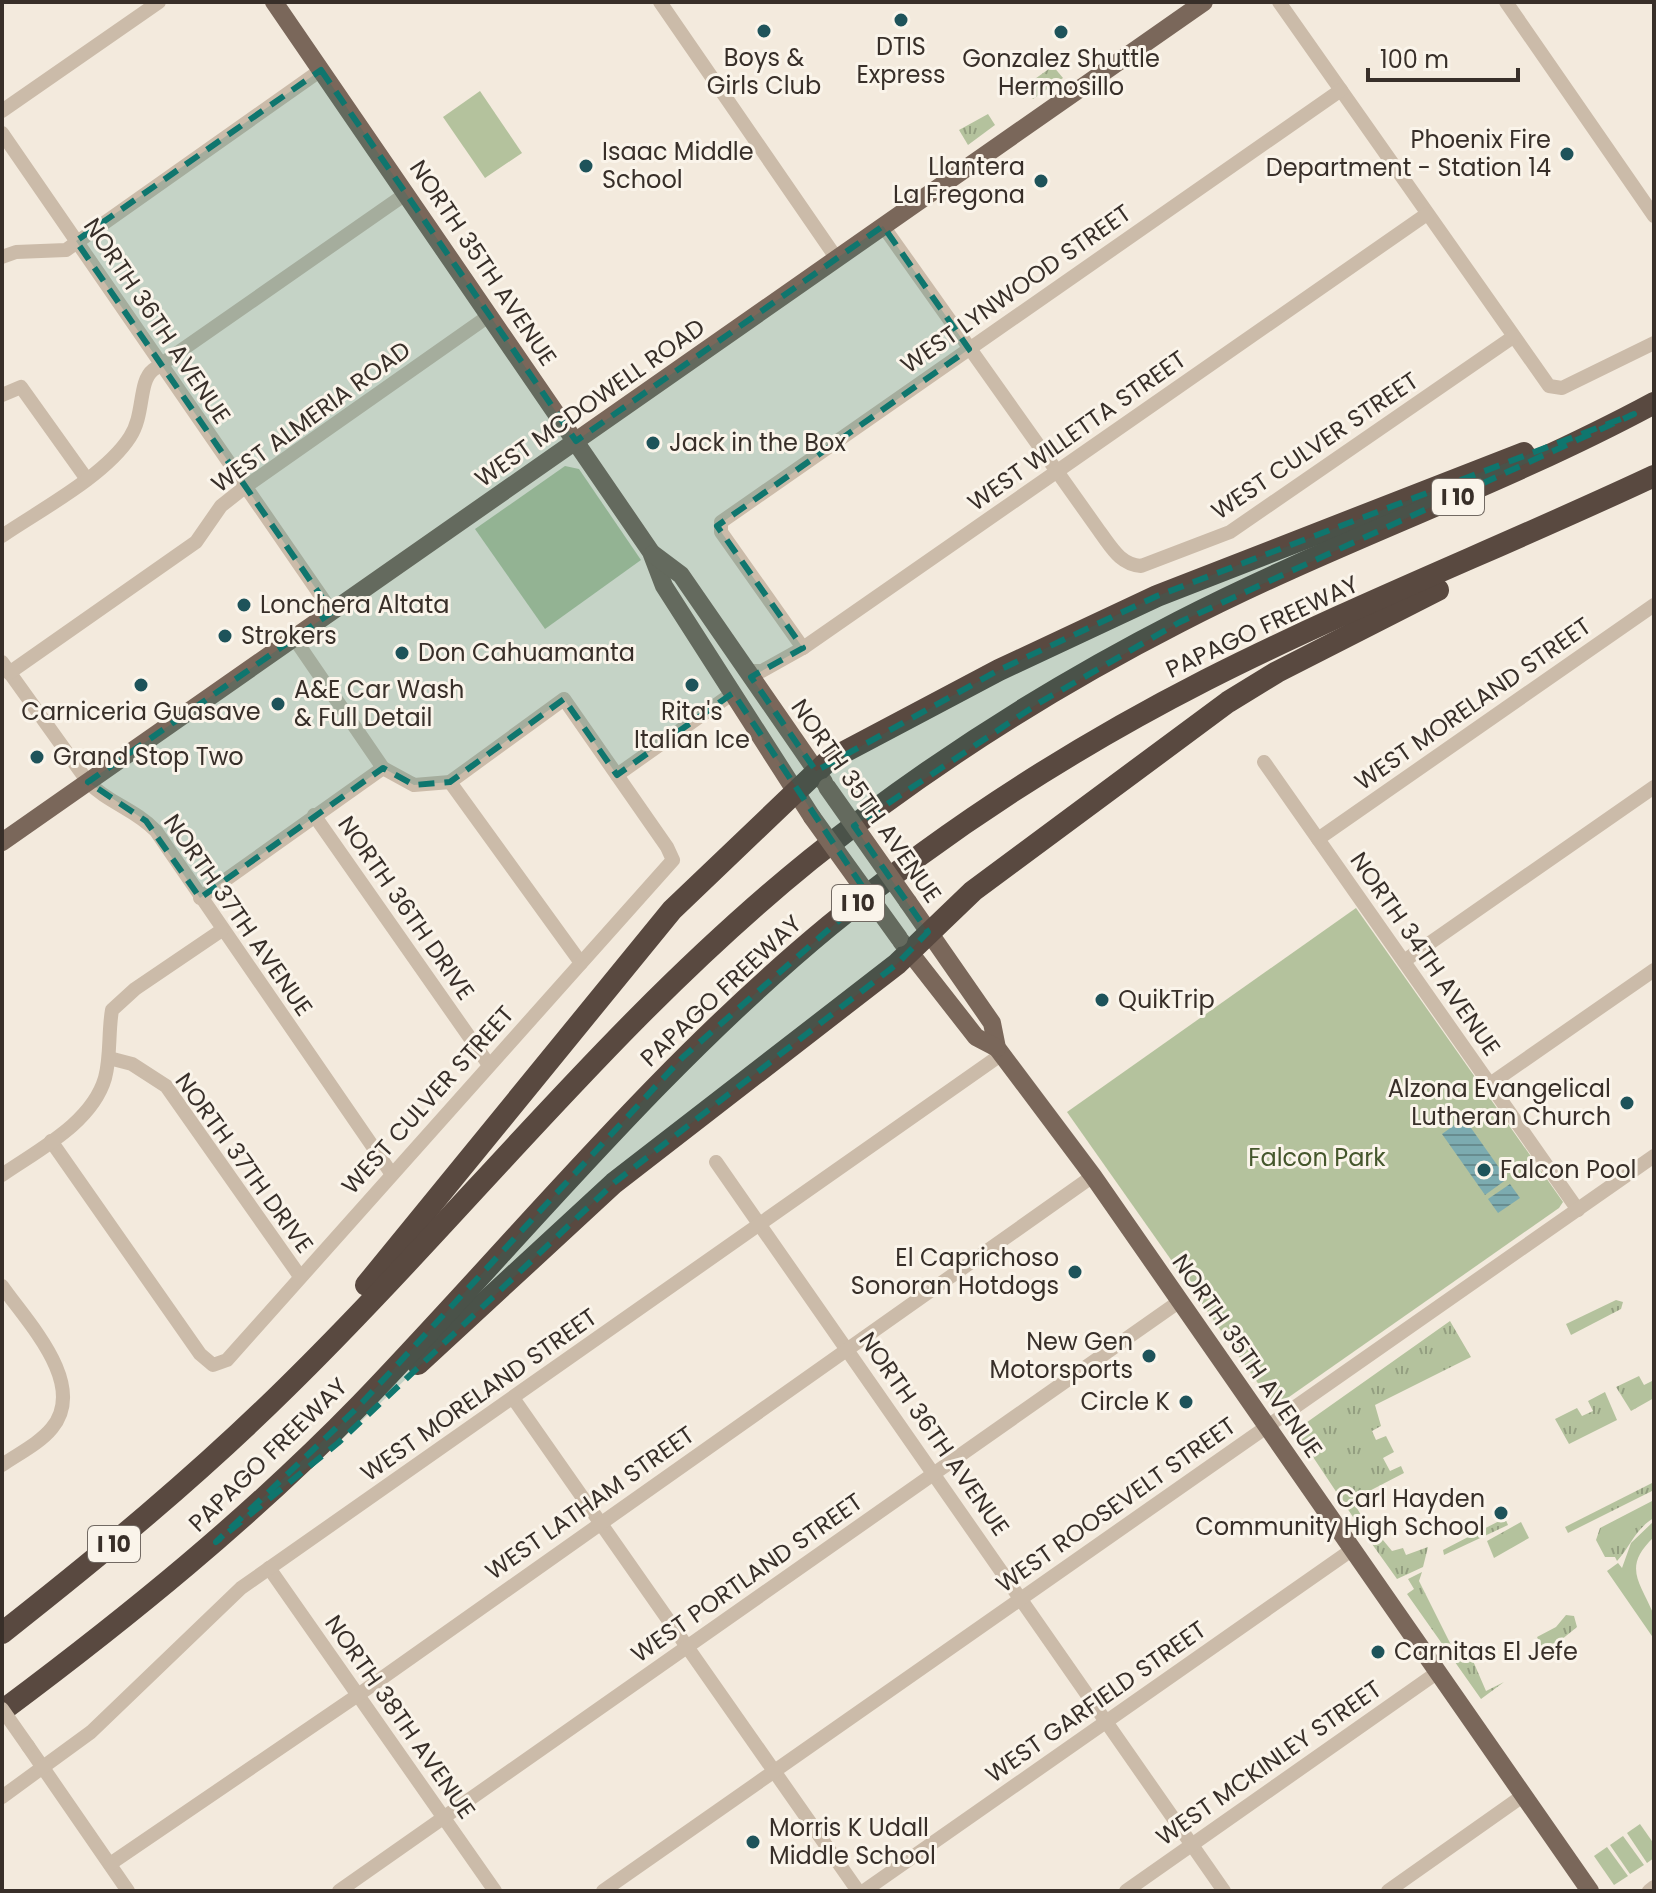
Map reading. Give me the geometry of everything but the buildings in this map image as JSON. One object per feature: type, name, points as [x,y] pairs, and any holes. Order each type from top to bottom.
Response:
[{"type":"highway","points":[[222,1451],[408,1234],[672,910],[822,779],[829,760],[999,670],[1170,590],[1644,408]]},
{"type":"highway","name":"PAPAGO FREEWAY","points":[[2,1633],[135,1527],[222,1451],[290,1385],[579,1074],[661,992],[740,919],[857,824],[1028,709],[1180,622],[1414,518],[1644,408]]},
{"type":"highway","points":[[216,1542],[338,1443],[455,1328],[614,1183],[924,926],[1228,702],[1363,627],[1540,541],[1654,477]]},
{"type":"highway","name":"PAPAGO FREEWAY","points":[[2,1710],[216,1542],[357,1408],[683,1057],[766,979],[911,861],[1030,779],[1208,679],[1654,477]]},
{"type":"main road","name":"NORTH 35TH AVENUE","points":[[274,2],[651,552],[664,586],[798,797],[904,945],[976,1037],[999,1051],[1093,1176],[1590,1891]]},
{"type":"main road","name":"WEST MCDOWELL ROAD","points":[[2,842],[1204,2]]},
{"type":"main road","name":"NORTH 35TH AVENUE","points":[[651,552],[681,575],[992,1023],[999,1051]]},
{"type":"street","points":[[2,111],[159,2]]},
{"type":"street","points":[[660,2],[837,259]]},
{"type":"street","points":[[1279,2],[1549,386],[1562,388],[1654,343]]},
{"type":"street","points":[[1506,2],[1654,216]]},
{"type":"street","points":[[2,257],[16,252],[66,250],[321,70]]},
{"type":"street","name":"WEST LYNWOOD STREET","points":[[803,648],[720,527],[1341,90]]},
{"type":"street","name":"NORTH 36TH AVENUE","points":[[2,133],[332,612]]},
{"type":"street","points":[[2,536],[86,478],[128,440],[141,416],[146,375],[407,193]]},
{"type":"street","name":"WEST WILLETTA STREET","points":[[747,671],[762,671],[803,648],[1427,214]]},
{"type":"street","points":[[883,226],[1057,471]]},
{"type":"street","name":"WEST ALMERIA ROAD","points":[[6,668],[196,542],[221,506],[245,487],[490,315]]},
{"type":"street","name":"WEST CULVER STREET","points":[[1057,471],[1119,558],[1129,565],[1153,562],[1230,532],[1513,337]]},
{"type":"street","points":[[2,395],[21,387],[86,478]]},
{"type":"street","name":"WEST MORELAND STREET","points":[[1318,839],[1654,605]]},
{"type":"street","points":[[294,638],[383,768],[414,785],[450,782],[564,699],[617,775],[733,693]]},
{"type":"street","name":"NORTH 37TH AVENUE","points":[[6,668],[88,782],[101,795],[127,807],[146,821],[391,1173]]},
{"type":"street","name":"NORTH 34TH AVENUE","points":[[1264,762],[1578,1210]]},
{"type":"street","points":[[200,898],[383,768]]},
{"type":"street","name":"WEST CULVER STREET","points":[[51,1141],[200,1354],[213,1365],[227,1360],[299,1275],[673,860],[617,775]]},
{"type":"street","points":[[450,782],[581,963]]},
{"type":"street","points":[[1404,961],[1654,787]]},
{"type":"street","name":"NORTH 36TH DRIVE","points":[[314,815],[489,1065]]},
{"type":"street","points":[[2,1175],[51,1141],[92,1105],[104,1081],[109,1058],[107,1042],[112,1010],[145,982],[222,930]]},
{"type":"street","points":[[1490,1084],[1654,970]]},
{"type":"street","name":"WEST MORELAND STREET","points":[[2,1797],[91,1732],[224,1602],[269,1568],[761,1224],[999,1051]]},
{"type":"street","name":"NORTH 37TH DRIVE","points":[[109,1058],[132,1064],[166,1086],[299,1275]]},
{"type":"street","name":"WEST ROOSEVELT STREET","points":[[603,1891],[1654,1156]]},
{"type":"street","name":"NORTH 36TH AVENUE","points":[[716,1162],[1224,1891]]},
{"type":"street","name":"WEST LATHAM STREET","points":[[110,1864],[358,1695],[1093,1176]]},
{"type":"street","points":[[2,1286],[51,1356],[65,1399],[61,1416],[51,1431],[2,1465]]},
{"type":"street","name":"WEST PORTLAND STREET","points":[[339,1891],[1180,1301]]},
{"type":"street","points":[[513,1398],[861,1891]]},
{"type":"street","name":"WEST GARFIELD STREET","points":[[861,1891],[1353,1549]]},
{"type":"street","name":"NORTH 38TH AVENUE","points":[[269,1568],[495,1891]]},
{"type":"street","name":"WEST MCKINLEY STREET","points":[[1126,1891],[1438,1672]]},
{"type":"street","points":[[2,1710],[128,1891]]},
{"type":"street","points":[[1388,1891],[1524,1795]]},
{"type":"street","points":[[1649,1891],[1654,1887]]},
{"type":"highlighted area","points":[[321,70],[576,441],[883,226],[969,349],[717,526],[803,648],[751,677],[816,771],[999,670],[1157,596],[1634,414],[1180,622],[1039,703],[854,826],[928,932],[897,964],[614,1183],[338,1443],[216,1542],[357,1408],[683,1057],[868,895],[733,693],[617,775],[564,699],[450,782],[414,785],[383,768],[200,898],[146,821],[88,782],[332,612],[76,241]]},
{"type":"green space","points":[[1053,66],[1063,78],[1033,99],[1025,86]]},
{"type":"green space","points":[[480,91],[522,153],[485,178],[443,117]]},
{"type":"green space","points":[[988,114],[995,125],[968,145],[959,130]]},
{"type":"green space","points":[[565,466],[579,469],[641,560],[545,629],[475,529]]},
{"type":"green space","name":"Falcon Park","points":[[1356,908],[1563,1202],[1559,1208],[1279,1404],[1269,1399],[1067,1112]]},
{"type":"green space","points":[[1616,1300],[1623,1302],[1621,1309],[1571,1335],[1566,1324]]},
{"type":"green space","points":[[1450,1321],[1471,1357],[1375,1405],[1381,1426],[1372,1431],[1376,1440],[1386,1436],[1394,1452],[1383,1458],[1390,1471],[1401,1466],[1404,1473],[1352,1500],[1361,1515],[1355,1520],[1301,1439],[1303,1425]]},
{"type":"green space","points":[[1639,1376],[1644,1385],[1654,1380],[1654,1398],[1631,1411],[1616,1387]]},
{"type":"green space","points":[[1605,1392],[1617,1420],[1569,1444],[1555,1419],[1577,1408],[1582,1416],[1593,1411],[1588,1401]]},
{"type":"green space","points":[[1654,1482],[1654,1490],[1568,1533],[1565,1527]]},
{"type":"green space","points":[[1654,1500],[1654,1518],[1638,1532],[1617,1561],[1615,1557],[1605,1557],[1596,1540],[1600,1528]]},
{"type":"green space","points":[[1364,1517],[1392,1551],[1403,1548],[1406,1555],[1428,1547],[1423,1567],[1397,1579],[1357,1523]]},
{"type":"green space","points":[[1505,1518],[1508,1525],[1444,1555],[1443,1550]]},
{"type":"green space","points":[[1654,1521],[1654,1537],[1644,1548],[1636,1566],[1639,1583],[1654,1616],[1654,1639],[1607,1571],[1618,1563],[1622,1568],[1631,1543]]},
{"type":"green space","points":[[1521,1522],[1529,1538],[1494,1558],[1487,1541]]},
{"type":"green space","points":[[1422,1572],[1419,1581],[1454,1651],[1467,1647],[1486,1691],[1504,1682],[1481,1699],[1407,1594],[1414,1589],[1408,1579]]},
{"type":"green space","points":[[1566,1615],[1574,1616],[1577,1627],[1556,1644],[1549,1643],[1551,1646],[1543,1650],[1537,1637],[1556,1627]]},
{"type":"green space","points":[[1640,1824],[1654,1844],[1654,1858],[1647,1863],[1627,1833]]},
{"type":"green space","points":[[1623,1836],[1644,1865],[1630,1874],[1610,1845]]},
{"type":"green space","points":[[1607,1847],[1628,1876],[1614,1885],[1594,1856]]},
{"type":"water","points":[[1464,1118],[1507,1179],[1485,1195],[1442,1134]]},
{"type":"water","points":[[1510,1184],[1520,1198],[1498,1213],[1488,1199]]},
{"type":"place","name":"DTIS Express","points":[[901,20]]},
{"type":"place","name":"Boys & Girls Club","points":[[764,31]]},
{"type":"place","name":"Gonzalez Shuttle Hermosillo","points":[[1061,32]]},
{"type":"place","name":"Phoenix Fire Department - Station 14","points":[[1567,154]]},
{"type":"place","name":"Isaac Middle School","points":[[586,166]]},
{"type":"place","name":"Llantera La Fregona","points":[[1041,181]]},
{"type":"place","name":"Jack in the Box","points":[[653,443]]},
{"type":"place","name":"Lonchera Altata","points":[[244,605]]},
{"type":"place","name":"Strokers","points":[[225,636]]},
{"type":"place","name":"Don Cahuamanta","points":[[402,653]]},
{"type":"place","name":"Carniceria Guasave","points":[[141,685]]},
{"type":"place","name":"Rita's Italian Ice","points":[[692,685]]},
{"type":"place","name":"A&E Car Wash & Full Detail","points":[[278,704]]},
{"type":"place","name":"Grand Stop Two","points":[[37,757]]},
{"type":"place","name":"QuikTrip","points":[[1102,1000]]},
{"type":"place","name":"Alzona Evangelical Lutheran Church","points":[[1627,1103]]},
{"type":"place","name":"Falcon Pool","points":[[1484,1170]]},
{"type":"place","name":"El Caprichoso Sonoran Hotdogs","points":[[1075,1272]]},
{"type":"place","name":"New Gen Motorsports","points":[[1149,1356]]},
{"type":"place","name":"Circle K","points":[[1186,1402]]},
{"type":"place","name":"Carl Hayden Community High School","points":[[1501,1513]]},
{"type":"place","name":"Carnitas El Jefe","points":[[1378,1652]]},
{"type":"place","name":"Morris K Udall Middle School","points":[[753,1842]]}]
